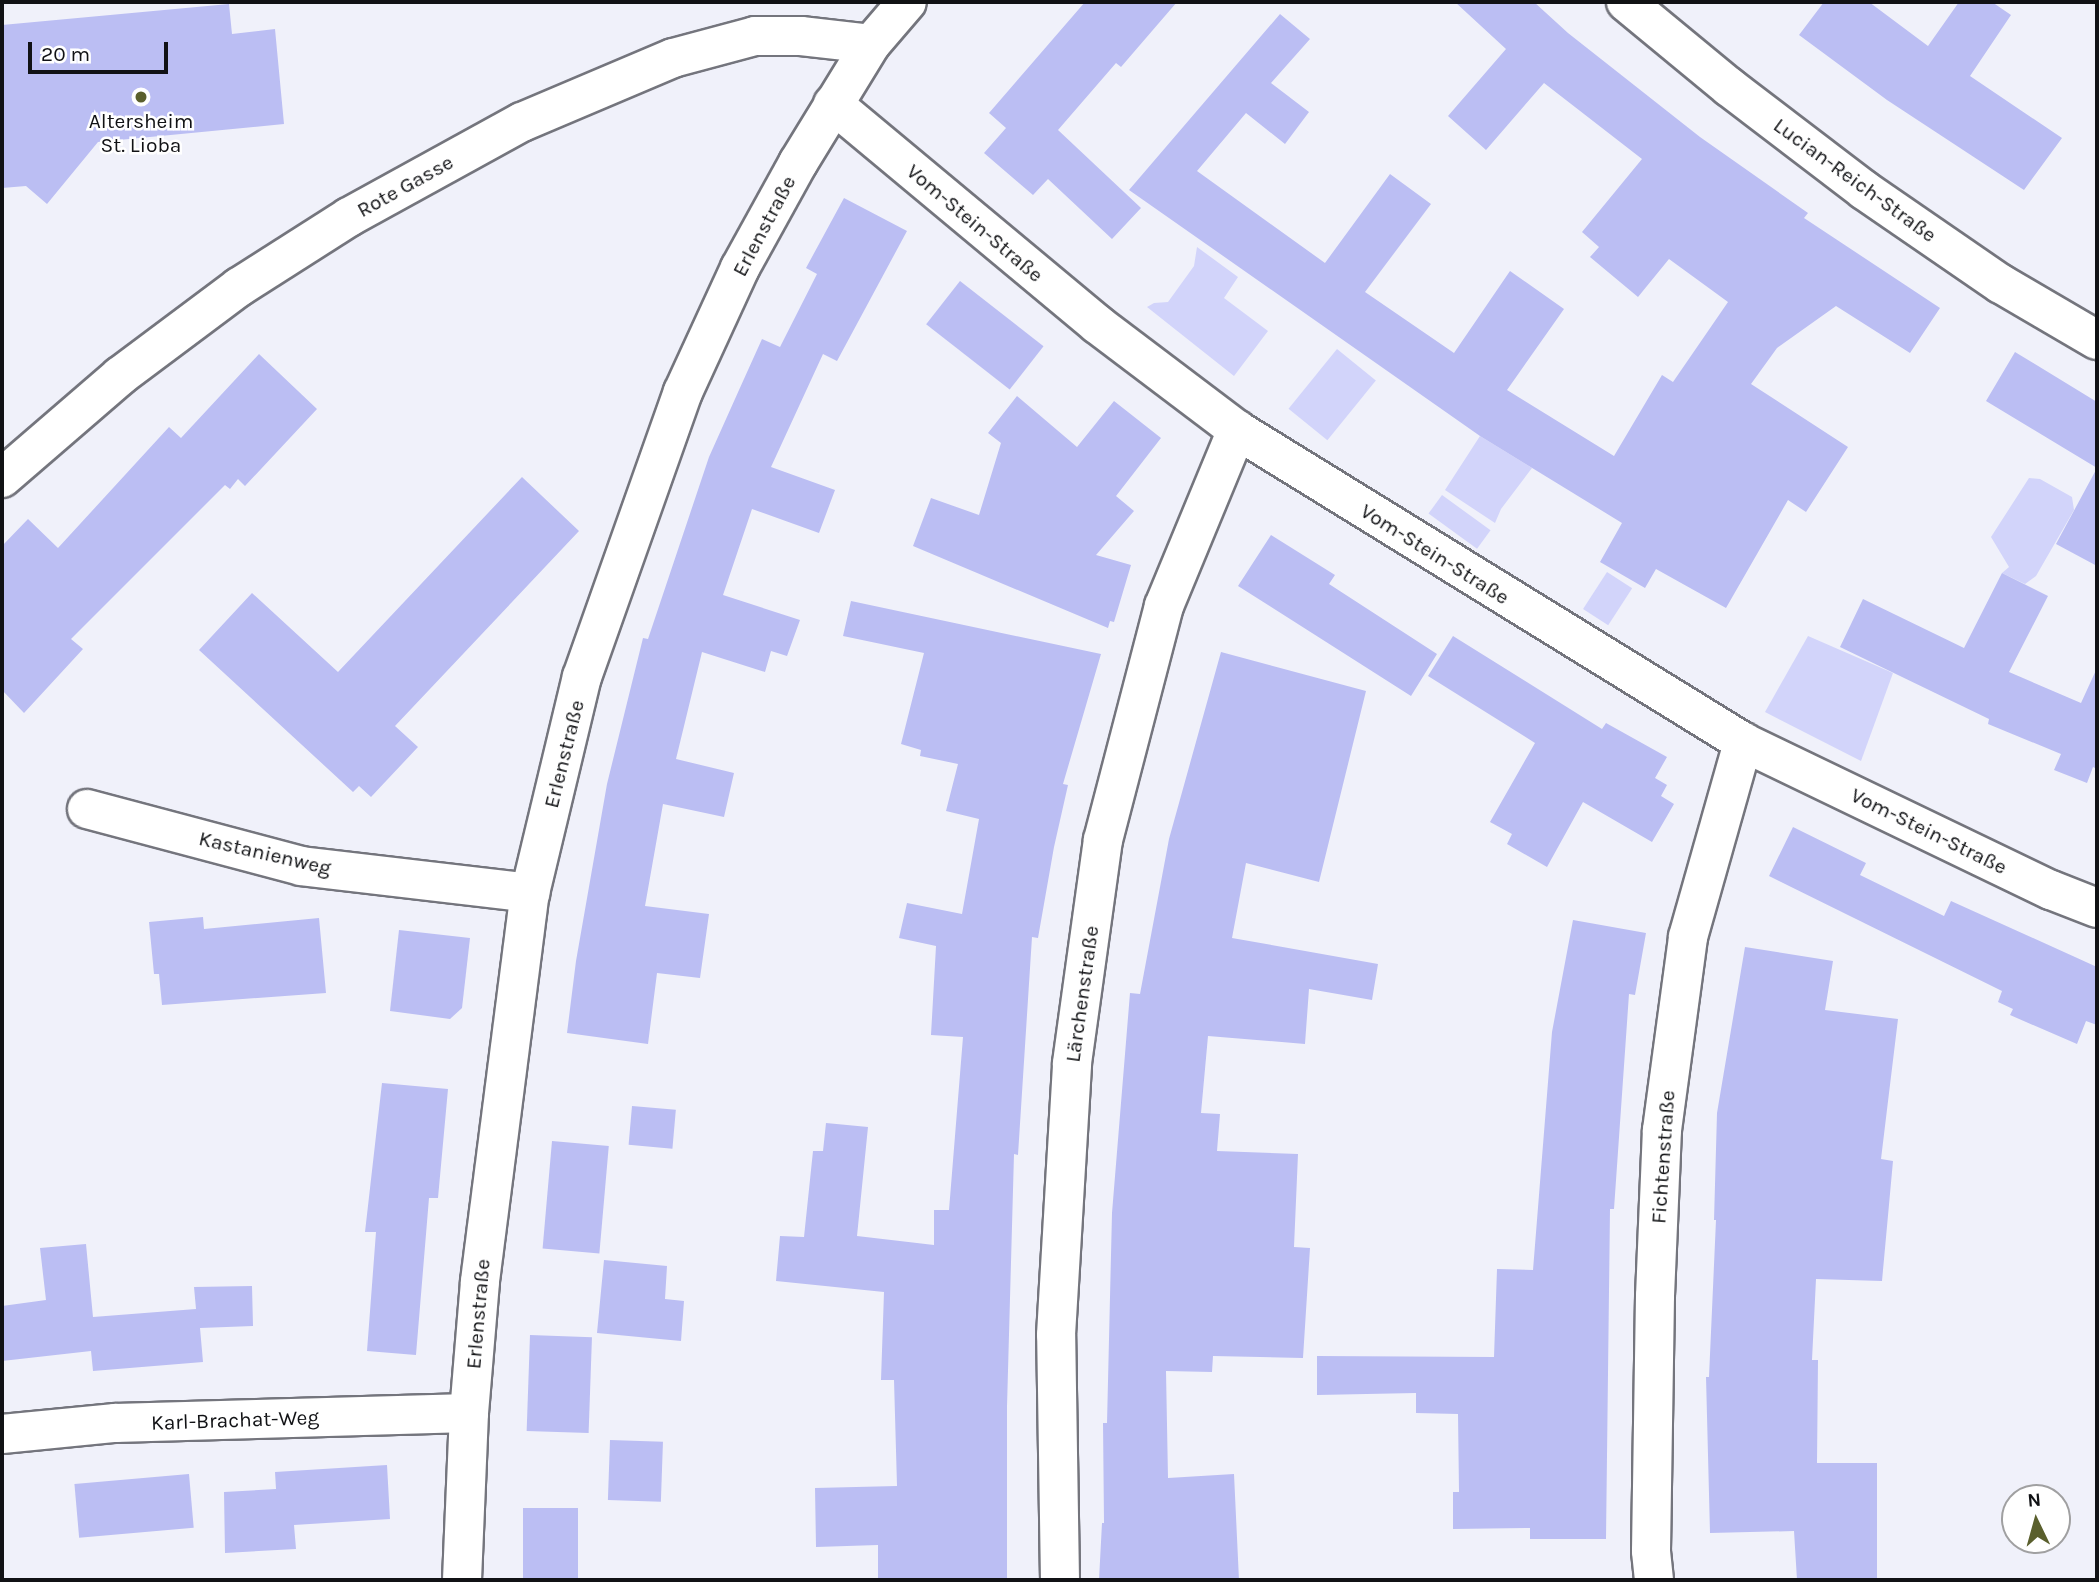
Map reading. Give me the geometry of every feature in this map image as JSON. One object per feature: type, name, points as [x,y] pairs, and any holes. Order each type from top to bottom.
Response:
[{"type":"street","name":"Erlenstraße","points":[[462,1580],[469,1413],[480,1281],[530,893],[582,677],[682,392],[740,268],[833,104],[871,44],[907,2]]},
{"type":"street","name":"Lucian-Reich-Straße","points":[[1626,2],[1729,87],[1864,190],[2001,284],[2097,340]]},
{"type":"street","name":"Rote Gasse","points":[[2,478],[120,376],[239,287],[349,217],[522,122],[673,58],[755,36],[801,36],[871,44]]},
{"type":"street","name":"Vom-Stein-Straße","points":[[833,104],[1097,324],[1237,430],[1743,742],[2051,890],[2097,908]]},
{"type":"street","name":"Lärchenstraße","points":[[1060,1580],[1057,1307],[1072,1063],[1104,840],[1164,606],[1237,430]]},
{"type":"street","name":"Fichtenstraße","points":[[1654,1580],[1651,1551],[1655,1296],[1662,1130],[1688,937],[1743,742]]},
{"type":"street","name":"Kastanienweg","points":[[87,809],[301,866],[530,893]]},
{"type":"street","name":"Karl-Brachat-Weg","points":[[2,1434],[115,1423],[469,1413]]},
{"type":"shaded area","points":[[1197,247],[1238,277],[1224,298],[1268,331],[1234,376],[1147,307],[1154,303],[1168,302],[1194,266]]},
{"type":"shaded area","points":[[1337,349],[1376,380],[1327,440],[1289,409]]},
{"type":"shaded area","points":[[1480,436],[1532,468],[1501,509],[1495,523],[1445,490]]},
{"type":"shaded area","points":[[2029,478],[2040,479],[2072,497],[2074,510],[2036,576],[2025,584],[2002,573],[2009,567],[1991,537]]},
{"type":"shaded area","points":[[1442,495],[1491,530],[1477,549],[1428,514]]},
{"type":"shaded area","points":[[1607,572],[1632,588],[1608,625],[1583,609]]},
{"type":"shaded area","points":[[1808,636],[1893,673],[1861,761],[1765,712]]},
{"type":"building","points":[[1085,2],[1177,2],[1121,67],[1116,63],[1058,130],[1141,208],[1112,239],[1048,179],[1033,195],[984,153],[1006,128],[989,113]]},
{"type":"building","points":[[1455,2],[1534,2],[1568,33],[1700,137],[1808,213],[1804,218],[1940,308],[1910,353],[1836,306],[1777,348],[1751,384],[1848,447],[1806,512],[1788,500],[1726,608],[1656,569],[1645,588],[1600,562],[1622,523],[1480,436],[1129,190],[1280,14],[1310,39],[1271,83],[1309,112],[1285,144],[1246,113],[1197,171],[1325,263],[1390,174],[1431,204],[1365,292],[1454,353],[1510,271],[1564,309],[1507,390],[1614,456],[1662,375],[1673,382],[1728,302],[1669,259],[1638,297],[1590,257],[1599,247],[1582,232],[1642,159],[1544,83],[1486,150],[1448,116],[1506,49]]},
{"type":"building","points":[[1824,2],[1869,2],[1928,46],[1959,2],[1992,2],[2011,15],[1970,76],[2062,138],[2024,190],[1887,100],[1799,35]]},
{"type":"building","name":"Altersheim St. Lioba","points":[[229,4],[232,34],[275,29],[284,124],[98,142],[47,204],[26,186],[2,188],[2,25]]},
{"type":"building","points":[[844,198],[907,231],[837,361],[823,354],[771,467],[835,490],[819,533],[752,509],[723,595],[800,620],[787,656],[771,651],[765,672],[702,652],[676,759],[734,773],[724,817],[663,804],[645,906],[709,914],[700,978],[657,973],[648,1044],[567,1033],[576,961],[607,784],[643,638],[648,639],[709,457],[762,339],[780,347],[817,274],[806,268]]},
{"type":"building","points":[[960,281],[1044,346],[1010,390],[926,324]]},
{"type":"building","points":[[2015,352],[2097,402],[2097,468],[1986,401]]},
{"type":"building","points":[[259,354],[317,409],[245,486],[238,479],[230,489],[225,485],[71,639],[83,649],[24,713],[2,690],[2,546],[28,519],[58,548],[169,427],[181,438]]},
{"type":"building","points":[[1017,396],[1077,447],[1114,401],[1161,438],[1116,496],[1134,511],[1096,555],[1131,565],[1114,622],[1110,621],[1108,628],[913,546],[931,498],[979,515],[1001,443],[988,433]]},
{"type":"building","points":[[2097,468],[2097,566],[2056,544]]},
{"type":"building","points":[[522,477],[579,531],[395,726],[418,747],[371,797],[359,786],[353,792],[199,650],[252,593],[338,672]]},
{"type":"building","points":[[1271,535],[1335,575],[1329,584],[1437,654],[1411,696],[1238,586]]},
{"type":"building","points":[[2002,573],[2048,596],[2009,672],[2081,703],[2097,668],[2097,769],[2093,767],[2087,783],[2054,770],[2061,754],[1988,724],[1989,719],[1840,647],[1863,599],[1964,648]]},
{"type":"building","points":[[851,601],[1101,654],[1063,784],[1068,785],[1038,938],[1032,937],[1018,1155],[1014,1154],[1007,1407],[1007,1580],[878,1580],[878,1545],[816,1547],[815,1488],[897,1486],[894,1380],[881,1380],[884,1292],[776,1281],[780,1236],[804,1237],[813,1151],[823,1151],[826,1123],[868,1127],[857,1236],[934,1245],[934,1210],[949,1210],[963,1037],[931,1035],[936,946],[899,938],[907,903],[962,914],[979,819],[946,811],[958,764],[920,756],[921,750],[901,744],[924,653],[843,636]]},
{"type":"building","points":[[1453,636],[1602,729],[1606,723],[1667,757],[1655,778],[1667,785],[1661,796],[1674,804],[1652,842],[1583,802],[1547,867],[1507,844],[1512,834],[1490,822],[1535,743],[1428,676]]},
{"type":"building","points":[[1221,652],[1366,691],[1319,882],[1246,863],[1232,938],[1378,964],[1372,1000],[1309,989],[1305,1044],[1208,1036],[1201,1113],[1220,1114],[1217,1151],[1298,1154],[1294,1247],[1310,1248],[1303,1358],[1213,1356],[1212,1372],[1166,1371],[1168,1478],[1234,1474],[1239,1580],[1099,1580],[1104,1523],[1103,1423],[1107,1423],[1112,1213],[1130,993],[1140,994],[1169,839]]},
{"type":"building","points":[[1793,827],[1866,863],[1860,875],[1944,916],[1951,901],[2097,967],[2097,1025],[2086,1021],[2077,1044],[2010,1015],[2013,1009],[1998,1002],[2002,991],[1769,876]]},
{"type":"building","points":[[203,917],[204,929],[319,918],[326,993],[162,1005],[159,974],[154,974],[149,922]]},
{"type":"building","points":[[1573,920],[1646,933],[1635,995],[1629,994],[1614,1209],[1610,1209],[1606,1539],[1530,1539],[1530,1528],[1453,1529],[1453,1492],[1459,1492],[1458,1414],[1416,1413],[1416,1393],[1317,1395],[1317,1356],[1494,1357],[1497,1269],[1533,1270],[1552,1032]]},
{"type":"building","points":[[399,930],[470,938],[462,1008],[450,1019],[390,1011]]},
{"type":"building","points":[[1745,947],[1833,961],[1825,1010],[1898,1019],[1881,1159],[1893,1161],[1882,1281],[1816,1279],[1812,1360],[1818,1360],[1817,1463],[1877,1463],[1877,1580],[1797,1580],[1794,1531],[1710,1533],[1706,1377],[1709,1377],[1716,1220],[1717,1113]]},
{"type":"building","points":[[382,1083],[448,1089],[438,1198],[429,1198],[416,1355],[367,1351],[376,1232],[365,1232]]},
{"type":"building","points":[[632,1106],[676,1110],[672,1149],[629,1145]]},
{"type":"building","points":[[552,1141],[609,1146],[599,1254],[543,1249]]},
{"type":"building","points":[[86,1244],[93,1317],[196,1309],[194,1287],[252,1286],[253,1326],[200,1328],[203,1362],[93,1371],[91,1351],[2,1361],[2,1306],[46,1300],[40,1248]]},
{"type":"building","points":[[604,1260],[667,1266],[665,1299],[684,1301],[681,1341],[597,1333]]},
{"type":"building","points":[[530,1335],[592,1337],[589,1433],[527,1431]]},
{"type":"building","points":[[610,1440],[663,1442],[661,1502],[608,1500]]},
{"type":"building","points":[[387,1465],[390,1519],[294,1525],[296,1549],[225,1553],[224,1492],[276,1489],[275,1472]]},
{"type":"building","points":[[189,1474],[194,1528],[79,1538],[74,1484]]},
{"type":"building","points":[[523,1508],[578,1508],[578,1580],[523,1580]]},
{"type":"place","name":"Altersheim St. Lioba","points":[[141,97]]}]
